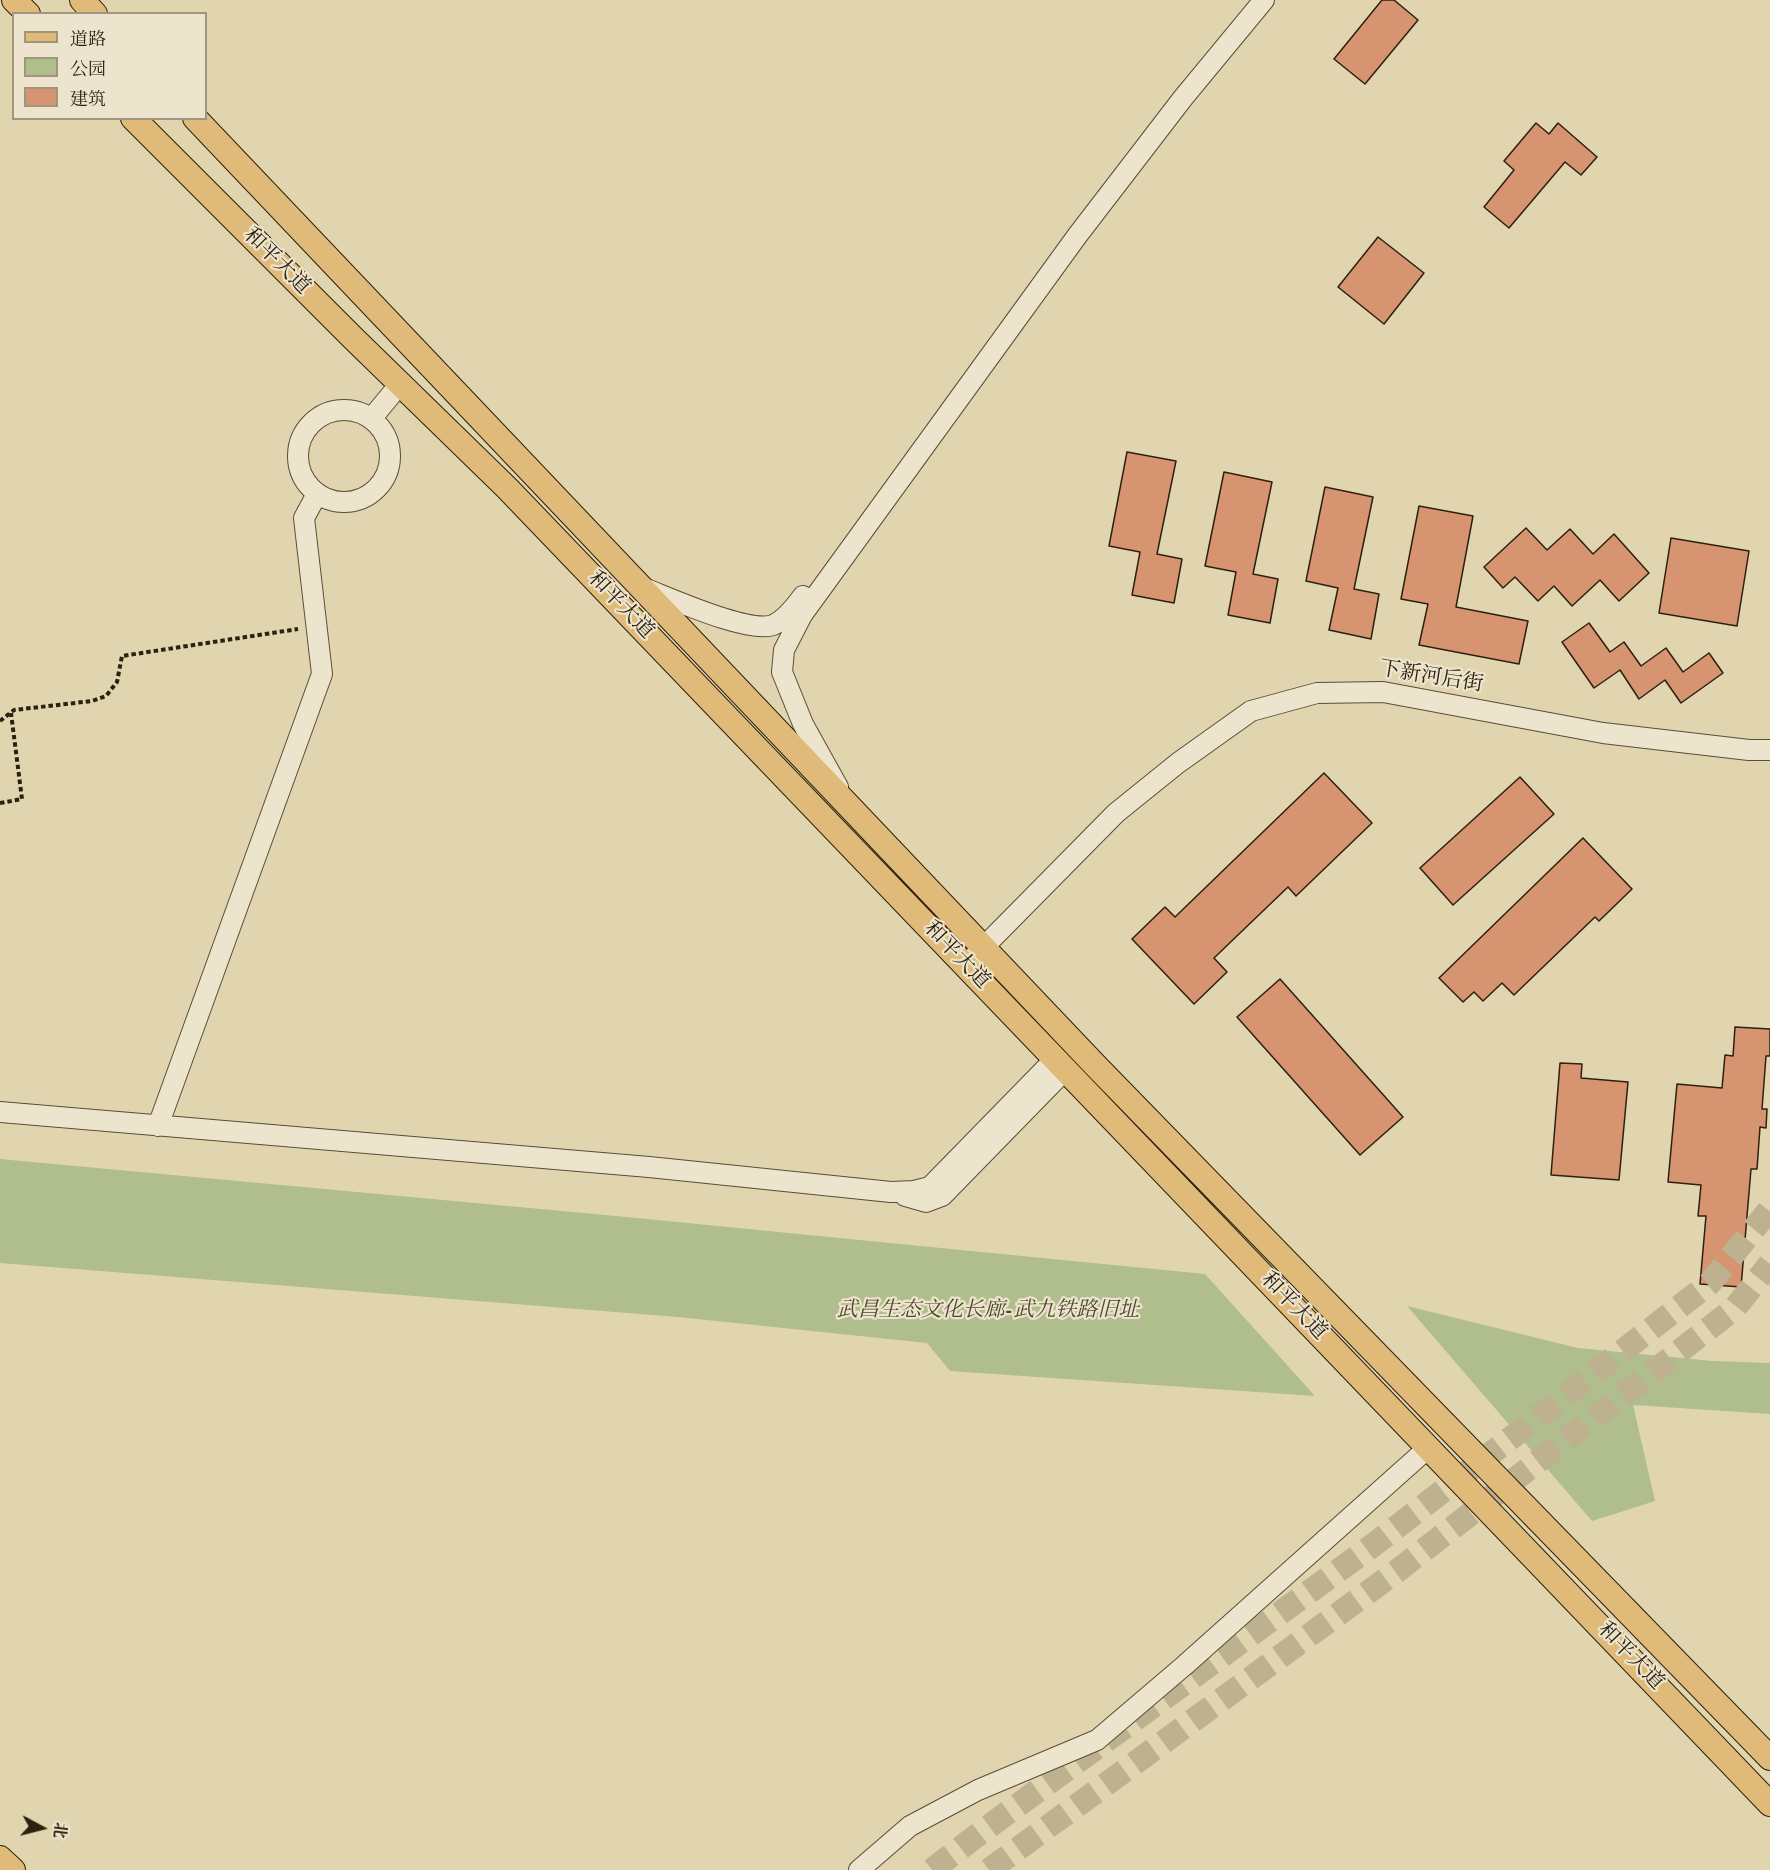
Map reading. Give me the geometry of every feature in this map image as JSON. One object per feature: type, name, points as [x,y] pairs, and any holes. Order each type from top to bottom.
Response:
[{"type":"main road","points":[[14,0],[26,12]]},
{"type":"main road","points":[[82,0],[93,12]]},
{"type":"main road","name":"和平大道","points":[[135,120],[404,389],[507,488],[1770,1804]]},
{"type":"main road","name":"和平大道","points":[[197,120],[1105,1074],[1770,1758]]},
{"type":"main road","points":[[0,1858],[13,1870]]},
{"type":"street","points":[[641,587],[736,622],[756,627],[773,625],[793,610],[1129,156],[1205,55],[1252,0]]},
{"type":"street","points":[[851,807],[803,724],[782,672],[784,650],[797,623],[1077,236],[1184,98],[1264,0]]},
{"type":"street","points":[[376,423],[404,389]]},
{"type":"street","points":[[349,410],[376,423],[387,437],[390,461],[382,483],[374,492],[352,502],[340,502],[317,494],[303,475],[299,464],[300,446],[307,429],[326,414],[337,411],[349,410]]},
{"type":"street","points":[[158,1126],[322,674],[304,518],[317,494]]},
{"type":"street","name":"下新河后街","points":[[965,966],[1116,813],[1178,763],[1251,711],[1317,693],[1383,692],[1603,733],[1749,750],[1770,750]]},
{"type":"street","points":[[0,1112],[638,1166],[891,1192],[914,1191],[930,1187],[1060,1064]]},
{"type":"street","points":[[859,1870],[910,1826],[978,1790],[1097,1740],[1185,1665],[1428,1448]]},
{"type":"path","points":[[0,721],[14,710],[92,701],[106,696],[117,682],[122,656],[317,626]]},
{"type":"path","points":[[0,803],[22,799],[11,712]]},
{"type":"green space","name":"武昌生态文化长廊-武九铁路旧址","points":[[0,1159],[1205,1274],[1315,1396],[950,1371],[927,1343],[678,1317],[0,1263]]},
{"type":"green space","points":[[1407,1306],[1578,1348],[1713,1361],[1770,1363],[1770,1414],[1633,1405],[1655,1501],[1592,1521]]},
{"type":"building","points":[[1382,0],[1394,0],[1418,20],[1365,84],[1334,59]]},
{"type":"building","points":[[1536,123],[1549,134],[1558,123],[1597,157],[1581,175],[1565,162],[1509,228],[1484,207],[1514,170],[1504,161]]},
{"type":"building","points":[[1378,237],[1424,273],[1384,324],[1338,287]]},
{"type":"building","points":[[1127,452],[1176,461],[1157,554],[1182,559],[1174,603],[1132,595],[1140,552],[1109,546]]},
{"type":"building","points":[[1224,472],[1272,482],[1253,574],[1278,579],[1270,623],[1228,615],[1236,572],[1205,566]]},
{"type":"building","points":[[1325,487],[1373,497],[1354,589],[1379,594],[1371,639],[1329,630],[1338,588],[1306,581]]},
{"type":"building","points":[[1419,506],[1473,516],[1456,607],[1528,621],[1519,664],[1419,645],[1428,604],[1401,599]]},
{"type":"building","points":[[1526,528],[1547,550],[1570,529],[1593,554],[1614,534],[1649,573],[1619,601],[1600,580],[1572,606],[1554,586],[1538,601],[1515,577],[1503,588],[1484,567]]},
{"type":"building","points":[[1671,538],[1749,551],[1737,626],[1659,613]]},
{"type":"building","points":[[1589,623],[1610,652],[1624,642],[1641,666],[1666,648],[1683,672],[1709,653],[1723,673],[1681,703],[1665,680],[1639,699],[1620,670],[1594,688],[1562,642]]},
{"type":"building","points":[[1324,773],[1372,823],[1296,896],[1288,887],[1214,958],[1227,972],[1194,1004],[1132,939],[1165,907],[1175,917]]},
{"type":"building","points":[[1520,777],[1554,814],[1453,905],[1420,868]]},
{"type":"building","points":[[1583,838],[1632,889],[1599,921],[1595,917],[1514,995],[1502,983],[1483,1001],[1474,992],[1463,1002],[1439,978]]},
{"type":"building","points":[[1280,979],[1403,1117],[1360,1155],[1237,1017]]},
{"type":"building","points":[[1735,1027],[1770,1029],[1770,1056],[1766,1056],[1762,1109],[1767,1109],[1766,1128],[1760,1127],[1757,1169],[1751,1169],[1741,1287],[1700,1284],[1706,1216],[1698,1216],[1701,1185],[1668,1182],[1677,1084],[1722,1088],[1725,1055],[1733,1056]]},
{"type":"building","points":[[1560,1063],[1582,1064],[1581,1078],[1628,1082],[1619,1180],[1551,1175]]},
{"type":"tunnel","points":[[932,1870],[1376,1543],[1710,1283],[1770,1209]]},
{"type":"tunnel","points":[[989,1870],[1397,1571],[1735,1308],[1770,1264]]}]
